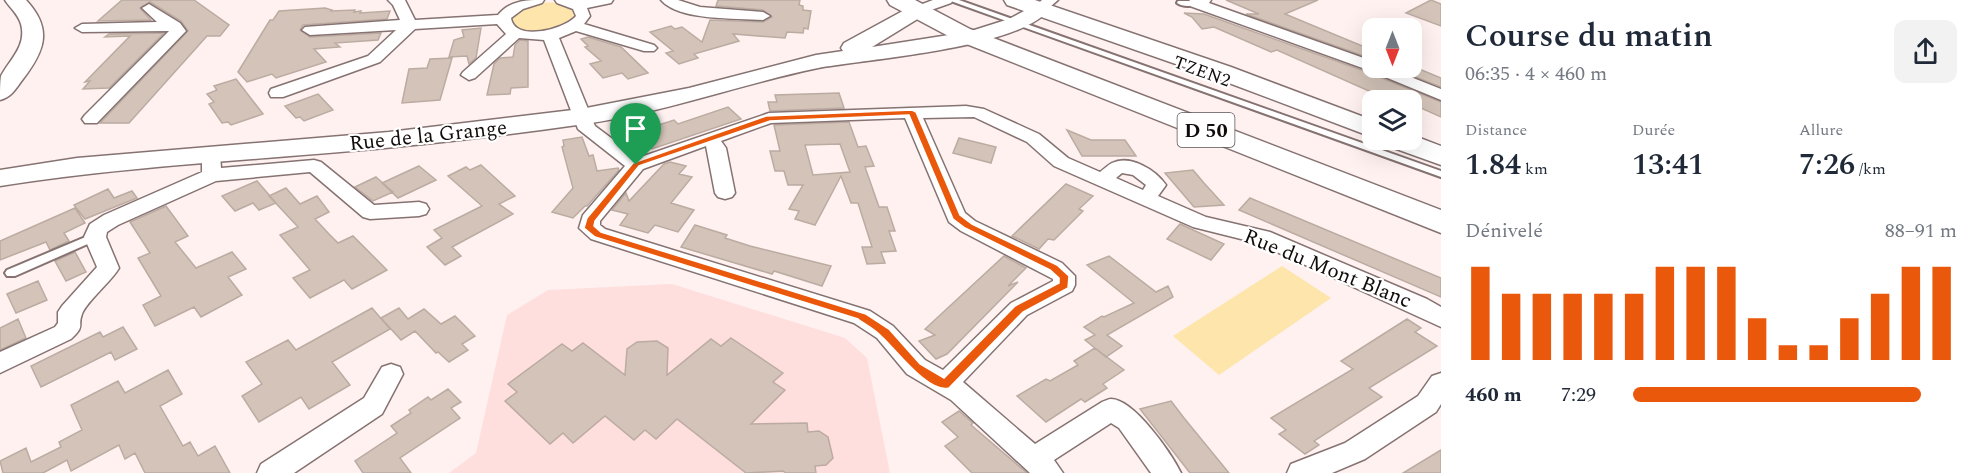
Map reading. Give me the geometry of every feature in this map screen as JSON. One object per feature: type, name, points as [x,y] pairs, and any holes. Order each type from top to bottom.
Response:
[{"type":"main road","points":[[1015,0],[1045,5],[1362,125]]},
{"type":"main road","points":[[907,5],[972,38]]},
{"type":"main road","name":"D 50","points":[[972,38],[1441,222]]},
{"type":"main road","points":[[1422,149],[1441,156]]},
{"type":"street","points":[[0,93],[27,57],[33,39],[33,22],[26,10],[15,0]]},
{"type":"street","points":[[394,0],[399,2],[410,25]]},
{"type":"street","points":[[562,0],[579,6],[606,0]]},
{"type":"street","points":[[668,0],[695,10],[763,16]]},
{"type":"street","points":[[907,5],[946,0]]},
{"type":"street","points":[[504,18],[507,13],[524,1]]},
{"type":"street","points":[[1193,2],[1362,63]]},
{"type":"street","points":[[128,27],[153,4],[176,29]]},
{"type":"street","name":"Rue de la Grange","points":[[816,62],[878,35],[907,5]]},
{"type":"street","name":"Rue de la Grange","points":[[0,167],[35,171],[212,165],[389,140],[581,117],[690,95],[816,62],[972,38],[1016,23],[1045,5]]},
{"type":"street","points":[[504,18],[509,29],[516,33],[550,34],[574,26],[583,16],[579,6]]},
{"type":"street","points":[[310,30],[504,18]]},
{"type":"street","points":[[277,93],[374,59],[410,25]]},
{"type":"street","points":[[574,26],[649,48]]},
{"type":"street","points":[[82,28],[176,29]]},
{"type":"street","points":[[91,119],[176,29]]},
{"type":"street","points":[[469,75],[516,33]]},
{"type":"street","points":[[550,34],[587,129],[636,165],[590,220],[589,228],[598,234],[862,317],[885,332],[916,367],[960,393],[1042,466],[1111,410],[1128,420],[1167,473]]},
{"type":"street","points":[[1400,78],[1441,95]]},
{"type":"street","name":"Rue du Mont Blanc","points":[[636,165],[769,118],[912,112],[966,111],[978,113],[1033,138],[1061,162],[1200,222],[1263,237],[1419,305],[1441,318]]},
{"type":"street","points":[[912,112],[956,217],[968,226],[1054,268],[1064,276],[1064,285],[1019,309],[945,384]]},
{"type":"street","points":[[710,139],[717,148],[725,193]]},
{"type":"street","points":[[0,363],[50,341],[70,326],[70,312],[108,267],[95,237],[97,229],[212,165],[314,166],[370,212],[419,209]]},
{"type":"street","name":"Rue de la Grange","points":[[0,178],[35,171]]},
{"type":"street","points":[[271,473],[373,406],[391,374]]},
{"type":"street","points":[[1301,473],[1355,451],[1427,404],[1441,383]]},
{"type":"lane","name":"TZEN2","points":[[952,0],[1441,174]]},
{"type":"lane","points":[[11,273],[95,237]]},
{"type":"shaded area","points":[[541,3],[555,3],[573,9],[576,13],[573,21],[542,32],[519,29],[512,24],[511,16],[519,9]]},
{"type":"shaded area","points":[[1282,266],[1331,298],[1219,375],[1173,336]]},
{"type":"shaded area","points":[[672,284],[845,338],[867,358],[890,473],[449,473],[476,453],[507,315],[548,290]]},
{"type":"building","points":[[122,0],[194,0],[229,25],[220,36],[207,36],[129,123],[100,123],[188,31],[181,21],[150,2],[140,8],[151,20],[98,21]]},
{"type":"building","points":[[718,0],[800,0],[799,5],[803,6],[803,10],[811,11],[808,29],[804,28],[803,33],[787,32],[785,38],[733,34],[739,41],[694,54],[698,58],[679,64],[666,53],[673,51],[650,32],[671,26],[675,29],[682,27],[702,42],[710,20],[763,22],[772,17],[763,10],[716,6]]},
{"type":"building","points":[[1226,0],[1318,0],[1285,14],[1362,46],[1362,55],[1246,14],[1259,14]]},
{"type":"building","points":[[1431,0],[1441,4],[1441,26],[1422,18],[1406,13]]},
{"type":"building","points":[[325,8],[331,11],[355,10],[354,12],[361,11],[360,13],[390,11],[387,19],[303,25],[300,30],[310,37],[381,33],[378,40],[335,43],[340,47],[314,49],[326,62],[276,78],[272,74],[247,82],[238,72],[270,20],[273,20],[279,11]]},
{"type":"building","points":[[1184,13],[1204,14],[1362,70],[1362,78],[1382,78],[1411,90],[1367,90],[1277,50],[1271,52],[1214,27],[1202,29],[1192,17]]},
{"type":"building","points":[[481,28],[476,58],[469,64],[467,56],[449,57],[454,40],[464,37],[462,30]]},
{"type":"building","points":[[164,33],[109,88],[83,89],[90,81],[85,82],[130,36],[105,37],[109,34]]},
{"type":"building","points":[[588,37],[621,47],[648,73],[628,79],[622,73],[603,78],[590,64],[601,61],[585,47],[588,46],[581,39]]},
{"type":"building","points":[[520,40],[528,41],[528,87],[511,88],[510,94],[487,95],[494,64],[500,58],[513,57],[515,45]]},
{"type":"building","points":[[452,58],[440,100],[402,103],[409,69],[427,68],[430,59]]},
{"type":"building","points":[[1422,70],[1441,78],[1441,87],[1418,78],[1422,78]]},
{"type":"building","points":[[236,79],[263,114],[231,125],[228,122],[222,123],[209,104],[214,102],[207,94],[217,90],[214,86]]},
{"type":"building","points":[[839,93],[844,108],[770,111],[768,102],[777,102],[775,95]]},
{"type":"building","points":[[318,94],[333,110],[304,121],[300,117],[296,118],[285,106]]},
{"type":"building","points":[[1422,94],[1441,102],[1441,117],[1422,108]]},
{"type":"building","points":[[728,107],[741,119],[652,149],[636,132],[674,120],[678,124]]},
{"type":"building","points":[[849,122],[858,147],[866,146],[874,166],[865,167],[879,207],[887,207],[895,231],[889,231],[896,251],[881,252],[885,263],[867,264],[862,247],[872,247],[858,203],[851,203],[841,176],[815,225],[795,219],[799,211],[789,209],[803,185],[788,185],[784,171],[775,171],[770,151],[780,151],[774,125]],"holes":[[[840,144],[850,172],[813,175],[805,145]]]},
{"type":"building","points":[[1067,130],[1091,140],[1125,140],[1136,156],[1082,156]]},
{"type":"building","points":[[582,137],[589,156],[593,155],[597,171],[618,168],[619,170],[587,206],[573,218],[552,212],[573,188],[562,147],[564,146],[563,140]]},
{"type":"building","points":[[959,138],[996,147],[991,163],[953,153]]},
{"type":"building","points":[[670,162],[686,166],[679,174],[692,177],[671,203],[694,210],[678,232],[655,225],[648,233],[620,225],[628,214],[612,210],[626,193],[629,201],[664,164]]},
{"type":"building","points":[[481,165],[515,196],[499,204],[513,214],[452,247],[461,256],[445,265],[427,247],[442,238],[434,230],[482,206],[448,176],[466,167],[470,170]]},
{"type":"building","points":[[419,166],[436,180],[398,198],[382,183]]},
{"type":"building","points":[[1193,170],[1224,205],[1194,207],[1165,173]]},
{"type":"building","points":[[376,177],[393,192],[373,201],[355,187]]},
{"type":"building","points":[[257,181],[276,203],[259,210],[253,203],[235,211],[222,196]]},
{"type":"building","points":[[1066,184],[1093,196],[1079,209],[1083,211],[1054,240],[1048,239],[1039,249],[1012,236]]},
{"type":"building","points":[[286,188],[300,204],[317,196],[329,212],[315,219],[329,234],[338,243],[353,236],[387,270],[352,289],[344,280],[310,298],[293,278],[310,270],[280,235],[298,227],[269,196]]},
{"type":"building","points":[[108,189],[114,198],[132,191],[137,198],[85,219],[74,205]]},
{"type":"building","points":[[1250,198],[1441,278],[1441,297],[1239,210]]},
{"type":"building","points":[[166,206],[188,236],[175,242],[196,268],[232,252],[246,269],[228,277],[242,295],[201,317],[194,307],[155,326],[143,305],[161,296],[138,258],[150,253],[130,222]]},
{"type":"building","points":[[75,208],[85,223],[64,233],[69,241],[50,250],[46,242],[0,260],[0,241]]},
{"type":"building","points":[[1180,224],[1224,244],[1211,260],[1167,239]]},
{"type":"building","points":[[695,225],[727,235],[725,238],[750,246],[831,266],[822,286],[681,247]]},
{"type":"building","points":[[75,252],[86,272],[66,281],[55,261]]},
{"type":"building","points":[[1004,256],[1026,268],[1008,286],[1018,282],[947,354],[936,359],[919,341],[935,335],[925,329]]},
{"type":"building","points":[[1109,256],[1156,292],[1168,286],[1173,297],[1107,335],[1122,346],[1106,357],[1085,340],[1095,335],[1084,327],[1102,316],[1134,303],[1087,265]]},
{"type":"building","points":[[38,281],[47,300],[16,313],[7,294]]},
{"type":"building","points":[[372,308],[390,329],[332,362],[350,385],[309,409],[301,397],[259,422],[242,396],[262,384],[246,362],[288,340],[296,350]]},
{"type":"building","points":[[399,308],[408,319],[424,309],[441,324],[455,316],[475,336],[462,344],[468,350],[449,362],[438,352],[436,353],[415,331],[401,340],[381,318]]},
{"type":"building","points":[[18,319],[26,338],[0,350],[0,328]]},
{"type":"building","points":[[1407,319],[1421,328],[1415,332],[1437,346],[1369,388],[1382,397],[1314,441],[1319,445],[1305,454],[1279,434],[1286,430],[1271,418],[1353,369],[1341,361]]},
{"type":"building","points":[[123,327],[137,349],[115,360],[111,352],[41,387],[31,366],[100,332],[103,337]]},
{"type":"building","points":[[731,338],[783,373],[773,382],[785,390],[751,424],[807,423],[808,432],[819,431],[828,437],[833,458],[826,465],[815,466],[816,473],[786,473],[783,471],[746,473],[677,419],[656,439],[645,430],[634,440],[605,416],[573,443],[563,433],[550,444],[505,401],[517,392],[508,384],[562,344],[572,351],[583,343],[625,375],[627,349],[637,342],[657,341],[668,348],[667,375],[711,339],[721,346]]},
{"type":"building","points":[[1095,348],[1124,370],[1103,384],[1107,388],[1085,402],[1081,399],[1046,422],[1017,396],[1046,379],[1050,381],[1078,365],[1074,361]]},
{"type":"building","points":[[168,370],[182,394],[160,406],[183,446],[190,442],[198,456],[215,446],[230,473],[145,473],[135,453],[125,459],[119,445],[71,471],[67,460],[43,473],[3,473],[0,461],[26,448],[31,462],[61,447],[59,442],[82,430],[71,405],[118,381],[125,393]]},
{"type":"building","points":[[448,389],[461,402],[451,408],[460,418],[400,458],[411,473],[363,473],[355,461],[397,433],[391,426],[411,413],[409,410],[428,397],[431,400]]},
{"type":"building","points":[[1171,401],[1229,473],[1190,473],[1140,409]]},
{"type":"building","points":[[959,411],[973,423],[971,425],[1027,473],[972,473],[945,446],[958,437],[942,422]]},
{"type":"building","points":[[1441,450],[1441,473],[1403,473]]},
{"type":"route","points":[[912,112],[956,217],[968,226],[1054,268],[1064,276],[1064,285],[1019,309],[945,384],[916,367],[885,332],[862,317],[598,234],[589,228],[590,220],[636,165],[769,118],[912,112]]}]
